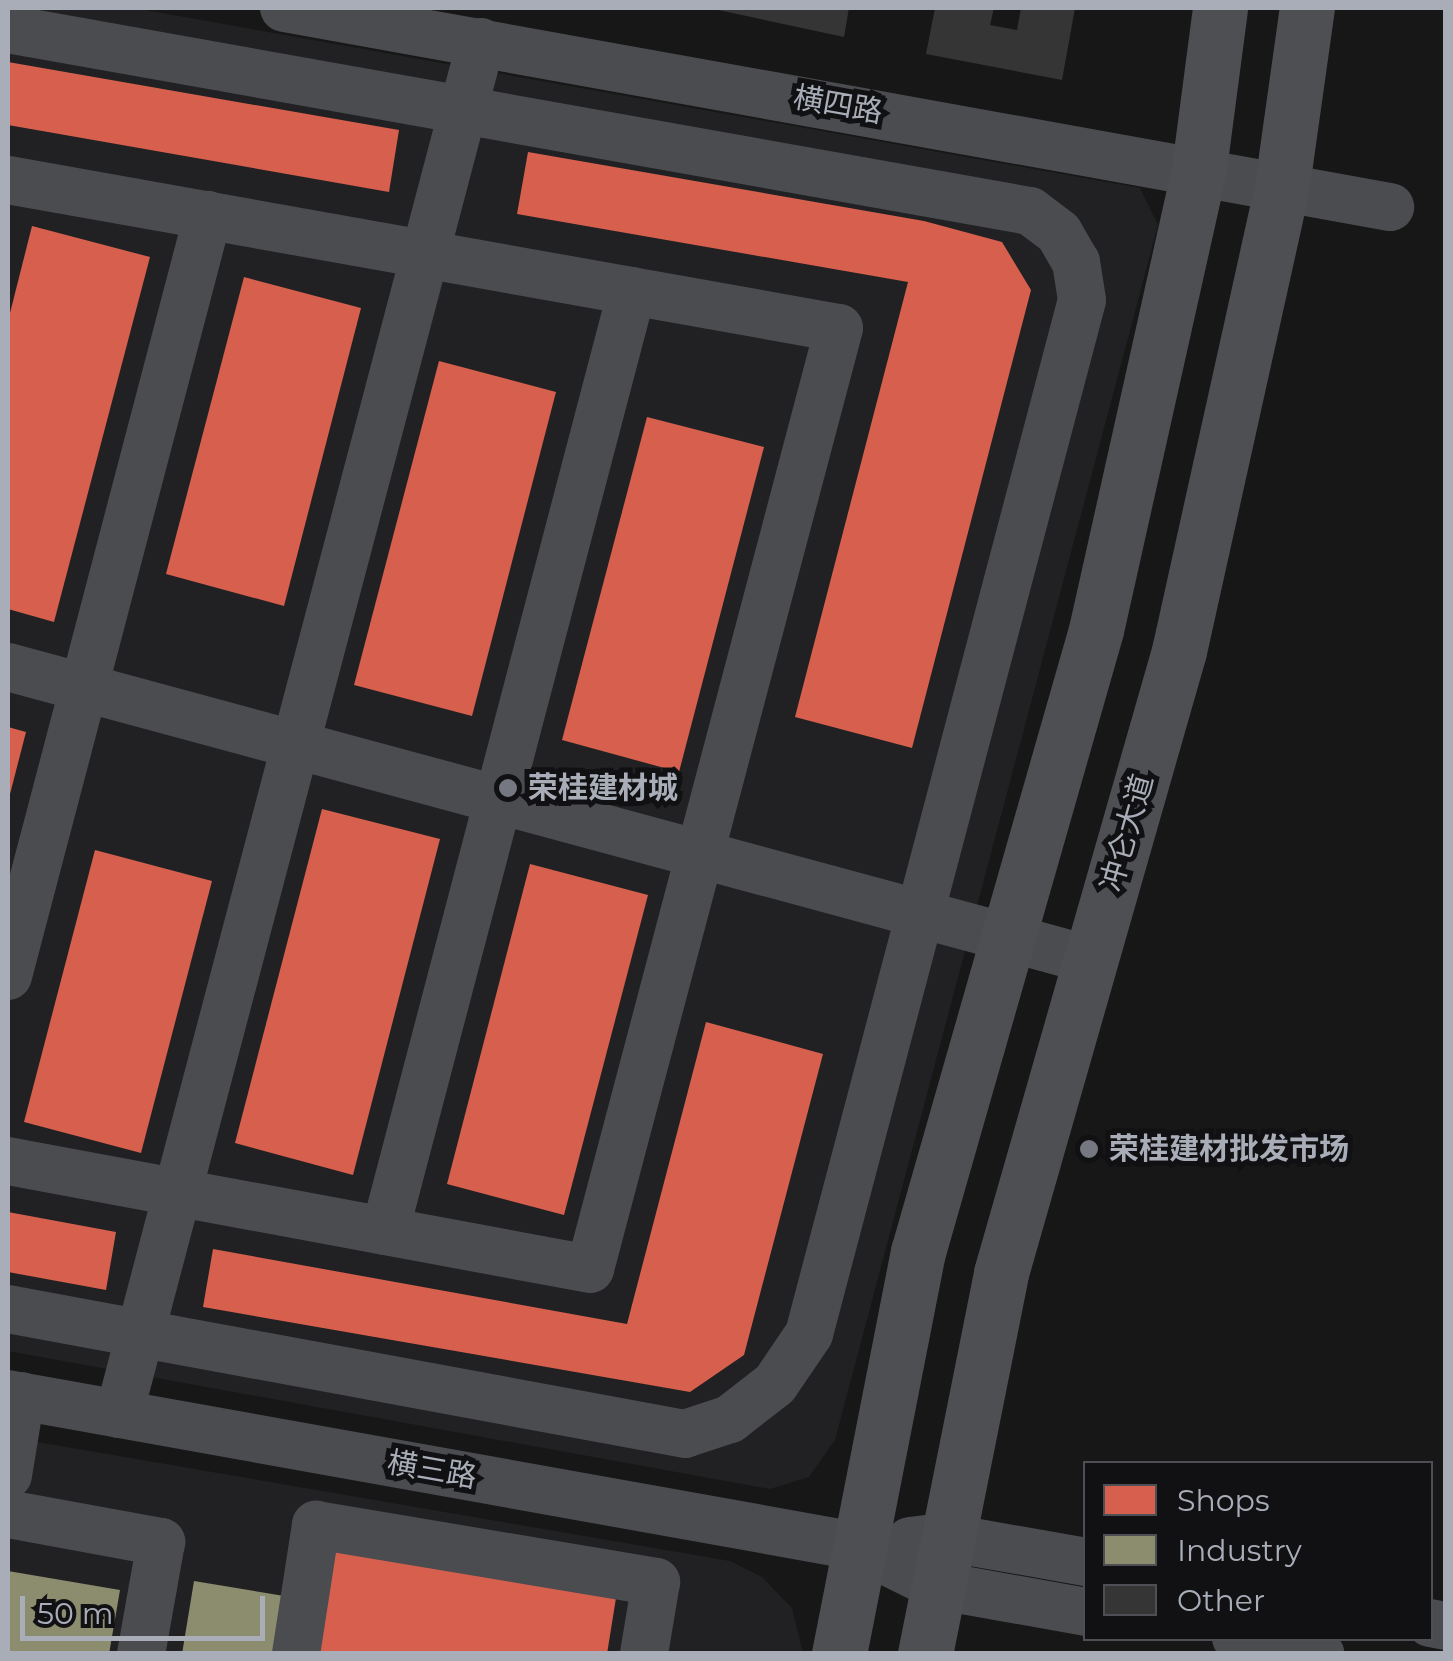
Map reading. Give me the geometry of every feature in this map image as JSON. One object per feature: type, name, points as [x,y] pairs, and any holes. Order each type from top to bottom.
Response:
[{"type":"main road","points":[[839,1654],[856,1546],[918,1252],[1096,630],[1198,168],[1220,8]]},
{"type":"main road","name":"冲仑大道","points":[[925,1654],[940,1561],[1001,1272],[1179,652],[1282,185],[1307,8]]},
{"type":"street","name":"横四路","points":[[284,8],[1198,168],[1390,207]]},
{"type":"street","points":[[8,29],[1030,211],[1059,233],[1076,262],[1082,300],[809,1334],[775,1384],[730,1419],[685,1434],[8,1308]]},
{"type":"street","points":[[119,1414],[481,42]]},
{"type":"street","points":[[8,180],[839,328],[590,1269],[8,1161]]},
{"type":"street","points":[[8,976],[208,216]]},
{"type":"street","points":[[384,1231],[632,291]]},
{"type":"street","points":[[8,668],[1091,960]]},
{"type":"street","points":[[8,1475],[14,1395]]},
{"type":"street","name":"横三路","points":[[14,1395],[940,1561],[1083,1611]]},
{"type":"street","points":[[8,1514],[161,1542],[141,1654]]},
{"type":"street","points":[[296,1654],[316,1525],[656,1582],[644,1654]]},
{"type":"street","name":"横三路","points":[[940,1561],[1083,1562]]},
{"type":"street","points":[[1252,1641],[1320,1654]]},
{"type":"shaded area","name":"荣桂建材城","points":[[8,8],[134,8],[1140,188],[1158,225],[835,1440],[809,1477],[770,1489],[8,1351]]},
{"type":"shaded area","points":[[8,1437],[730,1561],[762,1577],[792,1608],[803,1653],[8,1653]]},
{"type":"building: Shops","points":[[8,62],[399,130],[389,192],[8,125]]},
{"type":"building: Shops","points":[[528,152],[924,221],[1002,242],[1031,290],[912,748],[795,717],[908,282],[517,214]]},
{"type":"building: Shops","points":[[32,226],[150,257],[54,622],[8,609],[8,321]]},
{"type":"building: Shops","points":[[244,277],[361,308],[284,606],[166,574]]},
{"type":"building: Shops","points":[[439,361],[556,392],[472,716],[354,685]]},
{"type":"building: Shops","points":[[647,417],[764,447],[679,772],[562,740]]},
{"type":"building: Shops","points":[[8,727],[26,732],[9,798],[8,798]]},
{"type":"building: Shops","points":[[322,809],[440,839],[353,1175],[235,1143]]},
{"type":"building: Shops","points":[[95,850],[212,881],[141,1153],[24,1122]]},
{"type":"building: Shops","points":[[530,864],[648,895],[564,1215],[447,1184]]},
{"type":"building: Shops","points":[[706,1022],[823,1054],[744,1355],[690,1392],[203,1307],[213,1249],[627,1324]]},
{"type":"building: Shops","points":[[8,1212],[116,1232],[106,1290],[8,1272]]},
{"type":"building: Shops","points":[[332,1550],[616,1598],[607,1654],[316,1654]]},
{"type":"building: Industry","points":[[8,1571],[120,1590],[109,1654],[8,1654]]},
{"type":"building: Industry","points":[[194,1581],[290,1597],[281,1654],[182,1654]]},
{"type":"building: Other","points":[[709,8],[849,8],[844,37]]},
{"type":"building: Other","points":[[935,8],[994,8],[990,25],[1017,30],[1021,8],[1075,8],[1062,80],[926,54]]},
{"type":"place","name":"荣桂建材城","points":[[508,788]]},
{"type":"place","name":"荣桂建材批发市场","points":[[1089,1149]]}]
